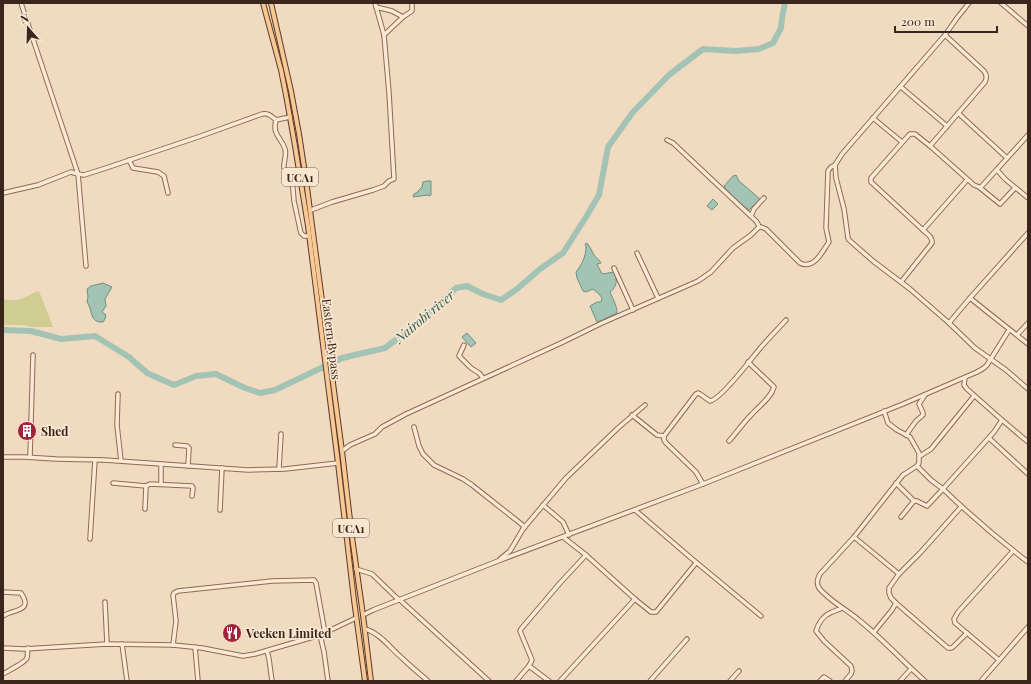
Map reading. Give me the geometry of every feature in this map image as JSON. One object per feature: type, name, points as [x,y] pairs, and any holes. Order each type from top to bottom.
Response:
[{"type":"main road","name":"Eastern Bypass","points":[[263,3],[281,70],[290,117],[326,354],[332,376],[371,681]]},
{"type":"main road","name":"Eastern Bypass","points":[[271,3],[293,104],[310,210],[326,354],[327,379],[365,681]]},
{"type":"street","points":[[21,3],[78,174],[86,266]]},
{"type":"street","points":[[384,35],[403,17],[412,11],[412,3]]},
{"type":"street","points":[[969,3],[945,35],[842,154],[836,165],[836,181],[844,209],[849,240],[950,323],[967,341],[990,360],[1006,370],[1028,390]]},
{"type":"street","points":[[1001,3],[1028,26]]},
{"type":"street","points":[[310,210],[384,186],[394,178],[384,35],[375,5]]},
{"type":"street","points":[[375,5],[403,17]]},
{"type":"street","points":[[930,146],[985,82],[986,76],[984,72],[945,35]]},
{"type":"street","points":[[901,87],[946,126]]},
{"type":"street","points":[[3,193],[38,185],[71,172],[84,175],[262,114],[266,113],[276,120]]},
{"type":"street","points":[[958,113],[1008,158]]},
{"type":"street","points":[[276,120],[290,117]]},
{"type":"street","points":[[873,118],[902,142]]},
{"type":"street","points":[[276,120],[276,132],[285,151],[284,168],[292,178],[294,201],[301,233],[304,236],[309,236]]},
{"type":"street","points":[[900,282],[932,243],[932,241],[930,236],[871,182],[871,178],[910,134],[915,134],[967,180],[979,187],[1000,204],[1015,188]]},
{"type":"street","points":[[979,187],[983,186],[1028,135]]},
{"type":"street","points":[[666,140],[673,143],[751,216],[759,227],[766,229],[800,263],[803,264],[808,264],[816,260],[828,242],[826,228],[828,171],[831,167],[836,165]]},
{"type":"street","points":[[129,160],[133,168],[158,172],[164,176],[168,192]]},
{"type":"street","points":[[997,170],[1005,179],[1028,198]]},
{"type":"street","points":[[923,230],[967,180]]},
{"type":"street","points":[[751,216],[754,209],[764,198]]},
{"type":"street","points":[[342,451],[350,445],[375,434],[388,423],[483,378],[698,281],[708,275],[733,248],[759,227]]},
{"type":"street","points":[[950,323],[970,298],[1027,235]]},
{"type":"street","points":[[637,253],[658,298]]},
{"type":"street","points":[[614,268],[634,310]]},
{"type":"street","points":[[970,298],[1028,344]]},
{"type":"street","points":[[703,484],[696,472],[666,443],[664,436],[696,394],[700,394],[710,401],[714,400],[728,387],[748,362],[786,320]]},
{"type":"street","points":[[1017,336],[1028,322]]},
{"type":"street","points":[[363,615],[498,561],[703,484],[965,378],[984,368],[1009,330]]},
{"type":"street","points":[[464,345],[459,356],[483,378]]},
{"type":"street","points":[[30,457],[33,355]]},
{"type":"street","points":[[729,441],[752,413],[766,400],[774,387],[748,362]]},
{"type":"street","points":[[964,385],[965,378]]},
{"type":"street","points":[[959,380],[974,396],[1028,442]]},
{"type":"street","points":[[118,394],[117,424],[121,461]]},
{"type":"street","points":[[906,435],[923,415],[919,404],[925,394]]},
{"type":"street","points":[[920,456],[931,449],[974,396]]},
{"type":"street","points":[[498,561],[510,551],[520,533],[566,478],[593,451],[645,405]]},
{"type":"street","points":[[884,411],[888,423],[910,437],[919,453],[919,463],[903,475],[854,537],[820,574],[818,585],[827,596],[874,632],[925,681]]},
{"type":"street","points":[[632,415],[657,435],[664,436]]},
{"type":"street","points":[[896,484],[914,501],[927,506],[997,428],[1002,420]]},
{"type":"street","points":[[414,427],[419,446],[423,454],[434,465],[449,471],[467,482],[525,527]]},
{"type":"street","points":[[279,469],[281,434]]},
{"type":"street","points":[[988,438],[1028,474]]},
{"type":"street","points":[[175,445],[189,448],[188,466]]},
{"type":"street","points":[[3,457],[30,457],[56,460],[121,461],[248,470],[314,466],[338,462]]},
{"type":"street","points":[[90,539],[94,460]]},
{"type":"street","points":[[161,464],[161,484]]},
{"type":"street","points":[[917,466],[931,480],[1013,551],[1028,562]]},
{"type":"street","points":[[220,510],[222,468]]},
{"type":"street","points":[[113,483],[146,486],[150,484],[161,484],[192,486],[192,496]]},
{"type":"street","points":[[145,509],[146,486]]},
{"type":"street","points":[[901,517],[914,501]]},
{"type":"street","points":[[543,505],[563,522],[568,535]]},
{"type":"street","points":[[961,506],[920,553],[899,574],[888,590],[891,598],[896,604],[948,648],[953,647],[967,633]]},
{"type":"street","points":[[635,510],[696,563],[761,616]]},
{"type":"street","points":[[563,537],[651,612],[656,612],[696,563]]},
{"type":"street","points":[[854,537],[899,574]]},
{"type":"street","points":[[999,660],[967,633],[954,621],[954,619],[962,607],[1013,551]]},
{"type":"street","points":[[516,681],[532,662],[532,658],[520,631],[521,629],[560,583],[586,556]]},
{"type":"street","points":[[356,568],[372,574],[489,681]]},
{"type":"street","points":[[173,645],[176,621],[174,593],[178,591],[272,581],[314,580],[316,583],[325,633]]},
{"type":"street","points":[[3,592],[22,593],[25,598],[24,606],[21,609],[3,616]]},
{"type":"street","points":[[560,681],[634,599]]},
{"type":"street","points":[[105,602],[107,644]]},
{"type":"street","points":[[874,632],[896,604]]},
{"type":"street","points":[[842,608],[829,613],[824,617],[816,631],[824,641],[851,666],[851,674],[845,681]]},
{"type":"street","points":[[3,648],[107,644],[173,645],[195,647],[243,656],[267,651],[320,635],[356,618]]},
{"type":"street","points":[[981,681],[1028,627]]},
{"type":"street","points":[[365,628],[381,638],[401,658],[428,681]]},
{"type":"street","points":[[320,635],[328,681]]},
{"type":"street","points":[[650,681],[687,639]]},
{"type":"street","points":[[122,644],[126,681]]},
{"type":"street","points":[[195,647],[198,681]]},
{"type":"street","points":[[3,674],[25,661],[28,648]]},
{"type":"street","points":[[267,651],[272,681]]},
{"type":"street","points":[[530,666],[548,681]]},
{"type":"street","points":[[900,681],[911,669]]},
{"type":"street","points":[[730,681],[739,671]]},
{"type":"street","points":[[820,681],[824,677],[830,681]]},
{"type":"shaded area","points":[[736,175],[739,181],[760,199],[749,210],[732,196],[724,186],[733,176]]},
{"type":"shaded area","points":[[431,181],[431,195],[413,197],[414,194],[422,187],[423,182]]},
{"type":"shaded area","points":[[713,199],[718,204],[712,210],[707,206]]},
{"type":"shaded area","points":[[587,243],[601,263],[597,264],[602,274],[614,272],[616,277],[616,283],[610,292],[616,305],[617,313],[597,322],[590,306],[597,302],[601,302],[602,298],[593,289],[586,292],[583,291],[576,272],[583,260],[586,250],[585,244]]},
{"type":"shaded area","points":[[103,283],[112,287],[105,299],[106,306],[102,312],[106,315],[105,319],[103,322],[99,322],[93,318],[87,302],[87,289],[91,286]]},
{"type":"shaded area","points":[[39,291],[53,327],[3,325],[3,299],[19,300]]},
{"type":"shaded area","points":[[467,333],[476,343],[471,347],[462,337]]},
{"type":"waterway","name":"Nairobi river","points":[[3,330],[31,331],[61,339],[95,336],[129,357],[147,373],[174,385],[196,376],[216,374],[245,388],[260,393],[275,390],[342,358],[385,348],[423,319],[456,288],[467,286],[483,294],[501,300],[563,253],[599,195],[608,147],[633,112],[669,75],[703,49],[735,51],[759,49],[773,43],[781,28],[785,3]]},
{"type":"place","name":"Shed","points":[[27,431]]},
{"type":"place","name":"Veeken Limited","points":[[232,633]]}]
